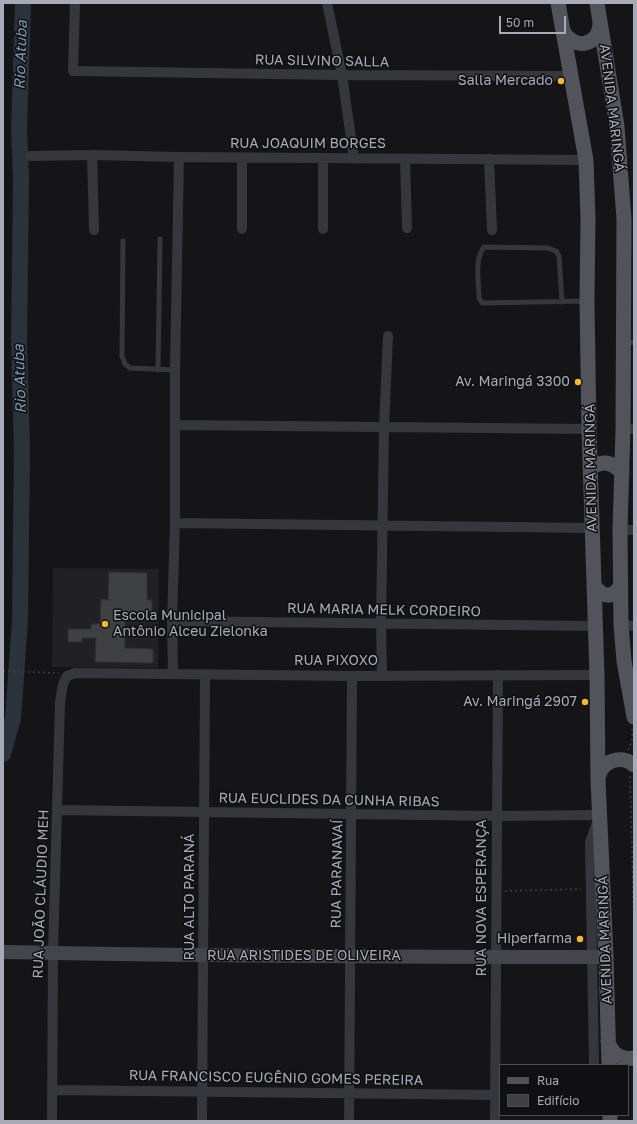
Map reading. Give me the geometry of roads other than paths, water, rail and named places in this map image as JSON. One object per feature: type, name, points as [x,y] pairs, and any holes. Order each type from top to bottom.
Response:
[{"type":"main road","name":"AVENIDA MARINGÁ","points":[[558,3],[586,160],[588,219],[587,301],[589,429],[600,815],[599,957],[609,1064]]},
{"type":"main road","name":"AVENIDA MARINGÁ","points":[[597,3],[617,126],[624,219],[629,342],[629,429],[622,472],[627,530],[620,587],[627,626],[622,643],[631,681],[634,717]]},
{"type":"main road","points":[[563,31],[566,36],[576,43],[589,42],[598,34],[600,22]]},
{"type":"main road","points":[[590,468],[602,463],[610,463],[622,472]]},
{"type":"main road","points":[[594,586],[603,595],[614,594],[620,587]]},
{"type":"main road","points":[[598,780],[599,774],[604,766],[614,760],[625,760],[631,768]]},
{"type":"main road","name":"RUA ARISTIDES DE OLIVEIRA","points":[[3,952],[496,958],[599,957]]},
{"type":"main road","points":[[608,1042],[610,1047],[617,1055],[627,1059],[634,1058]]},
{"type":"street","name":"RUA SILVINO SALLA","points":[[75,3],[73,71],[342,75],[571,76]]},
{"type":"street","points":[[327,3],[342,75],[354,159]]},
{"type":"street","points":[[92,155],[94,230]]},
{"type":"street","name":"RUA JOAQUIM BORGES","points":[[30,156],[92,155],[178,158],[586,160]]},
{"type":"street","points":[[173,674],[172,621],[175,523],[175,370],[178,158]]},
{"type":"street","points":[[242,158],[242,229]]},
{"type":"street","points":[[322,158],[323,229]]},
{"type":"street","points":[[405,159],[407,228]]},
{"type":"street","points":[[489,159],[492,230]]},
{"type":"street","points":[[382,675],[381,624],[384,428],[388,336]]},
{"type":"street","points":[[176,425],[589,429]]},
{"type":"street","points":[[175,523],[592,528]]},
{"type":"street","name":"RUA MARIA MELK CORDEIRO","points":[[172,621],[595,626]]},
{"type":"street","name":"RUA PIXOXO","points":[[75,673],[352,676],[597,675]]},
{"type":"street","name":"RUA JOÃO CLÁUDIO MEH","points":[[52,1121],[53,953],[60,702],[63,684],[67,676],[75,673]]},
{"type":"street","name":"RUA ALTO PARANÁ","points":[[202,1121],[205,674]]},
{"type":"street","name":"RUA NOVA ESPERANÇA","points":[[495,1121],[498,1095],[496,816],[498,675]]},
{"type":"street","name":"RUA PARANAVAÍ","points":[[349,1121],[352,676]]},
{"type":"street","name":"RUA EUCLIDES DA CUNHA RIBAS","points":[[58,810],[496,816],[600,815]]},
{"type":"street","name":"AVENIDA MARINGÁ","points":[[594,1064],[599,957],[591,888],[590,842],[600,815]]},
{"type":"street","name":"RUA FRANCISCO EUGÊNIO GOMES PEREIRA","points":[[52,1090],[498,1095]]},
{"type":"lane","points":[[158,370],[160,239]]},
{"type":"lane","points":[[124,241],[122,356],[125,364],[130,368],[175,370]]},
{"type":"lane","points":[[562,302],[559,256],[556,251],[548,248],[484,247],[480,251],[478,260],[479,298],[482,303],[562,302],[587,301]]},
{"type":"waterway","name":"Rio Atuba","points":[[3,754],[13,718],[20,620],[22,447],[19,344],[21,177],[19,129],[23,3]]},
{"type":"place","name":"Salla Mercado","points":[[561,81]]},
{"type":"place","name":"Av. Maringá 3300","points":[[578,382]]},
{"type":"place","name":"Escola Municipal Antônio Alceu Zielonka","points":[[105,624]]},
{"type":"place","name":"Av. Maringá 2907","points":[[585,702]]},
{"type":"place","name":"Hiperfarma","points":[[580,939]]}]
